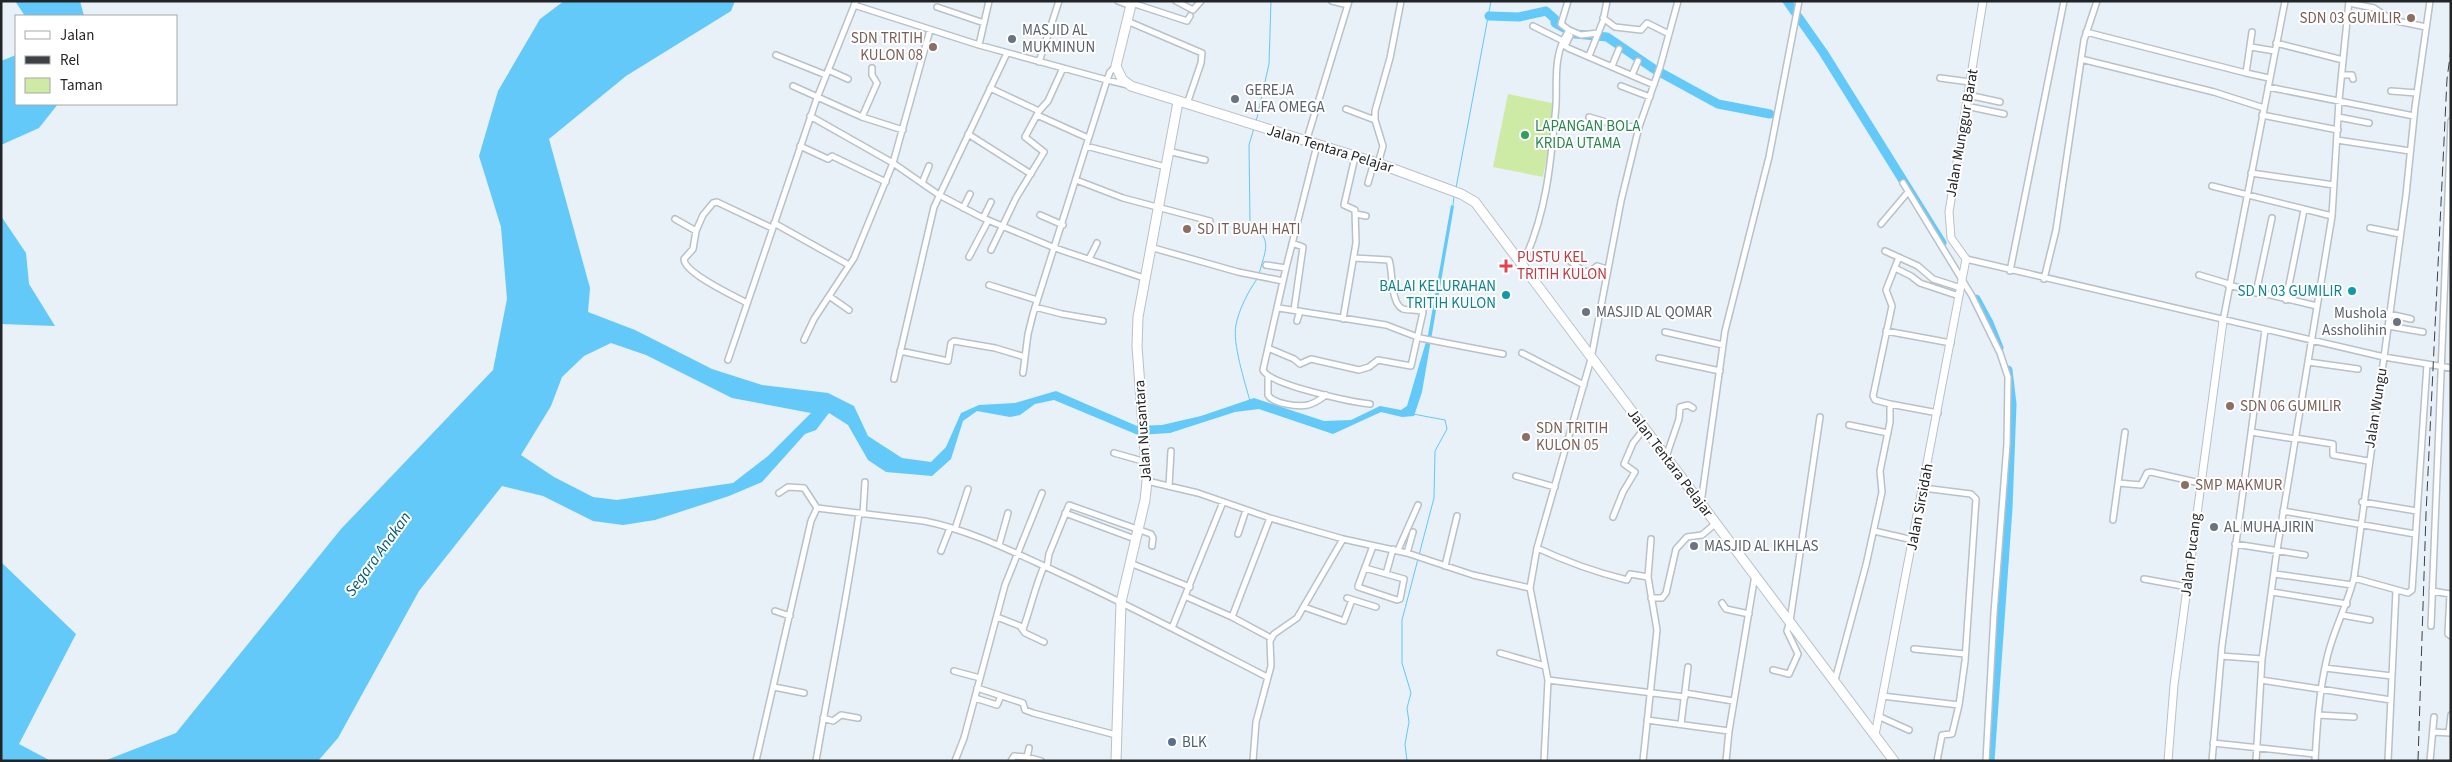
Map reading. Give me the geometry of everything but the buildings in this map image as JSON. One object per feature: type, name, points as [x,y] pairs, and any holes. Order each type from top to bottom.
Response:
[{"type":"highway","points":[[1130,86],[1122,79],[1116,66],[1131,3]]},
{"type":"highway","name":"Jalan Tentara Pelajar","points":[[1130,86],[1182,104],[1376,163],[1445,187],[1461,194],[1481,209],[1644,430],[1702,503],[1894,761]]},
{"type":"highway","name":"Jalan Nusantara","points":[[1116,761],[1121,602],[1147,481],[1137,346],[1139,308],[1168,151],[1182,104]]},
{"type":"street","points":[[979,45],[989,1]]},
{"type":"street","points":[[1039,62],[1059,1]]},
{"type":"street","points":[[1118,1],[1131,3],[1187,21],[1190,16]]},
{"type":"street","points":[[1176,1],[1193,10],[1201,1]]},
{"type":"street","points":[[1306,142],[1348,3],[1332,1]]},
{"type":"street","points":[[1368,183],[1383,146],[1375,120],[1377,102],[1390,58],[1401,1]]},
{"type":"street","points":[[1568,1],[1560,24],[1569,33],[1597,36]]},
{"type":"street","points":[[1589,56],[1607,1]]},
{"type":"street","points":[[1544,761],[1548,680],[1530,588],[1537,548],[1591,359],[1607,269],[1639,128],[1660,67],[1678,1]]},
{"type":"street","name":"Jalan Munggur Barat","points":[[1966,259],[1952,238],[1949,221],[1953,178],[1983,1]]},
{"type":"street","points":[[2010,271],[2064,1]]},
{"type":"street","points":[[2044,279],[2056,230],[2086,32],[2097,1]]},
{"type":"street","points":[[2223,321],[2285,1]]},
{"type":"street","points":[[2430,1],[2384,358],[2451,368]]},
{"type":"street","points":[[728,360],[810,116],[855,2],[930,30],[1008,54],[1130,86]]},
{"type":"street","points":[[2256,761],[2262,659],[2277,550],[2332,216],[2339,100],[2349,2],[2374,8],[2392,20],[2426,27]]},
{"type":"street","points":[[1702,503],[1723,345],[1732,295],[1769,157],[1798,4]]},
{"type":"street","points":[[937,7],[984,23]]},
{"type":"street","points":[[1603,18],[1621,29],[1641,30],[1647,23],[1669,34]]},
{"type":"street","points":[[1127,21],[1202,54],[1201,64],[1182,104]]},
{"type":"street","points":[[1533,26],[1563,41]]},
{"type":"street","points":[[804,340],[857,252],[886,182],[930,30]]},
{"type":"street","points":[[2086,32],[2269,78]]},
{"type":"street","points":[[2246,73],[2252,32]]},
{"type":"street","points":[[1522,265],[1534,241],[1549,181],[1557,92],[1556,68],[1563,41],[1569,33]]},
{"type":"street","points":[[1569,33],[1566,47],[1654,85]]},
{"type":"street","points":[[2276,43],[2343,60]]},
{"type":"street","points":[[2251,47],[2275,51]]},
{"type":"street","points":[[1612,66],[1619,49]]},
{"type":"street","points":[[894,379],[920,264],[939,195],[1008,54]]},
{"type":"street","points":[[776,56],[848,78]]},
{"type":"street","points":[[2081,59],[2214,92],[2264,108]]},
{"type":"street","points":[[1632,75],[1638,61]]},
{"type":"street","points":[[1023,374],[1028,334],[1037,300],[1107,80],[1110,72],[1116,66]]},
{"type":"street","points":[[862,117],[877,83],[872,75],[872,68]]},
{"type":"street","points":[[991,250],[1002,226],[1044,151],[1025,139],[1038,113],[1048,101],[1063,68]]},
{"type":"street","points":[[2342,75],[2352,75],[2353,79]]},
{"type":"street","points":[[1940,78],[1970,82]]},
{"type":"street","points":[[793,86],[862,117],[902,130]]},
{"type":"street","points":[[1621,86],[1650,97]]},
{"type":"street","points":[[990,88],[1088,138]]},
{"type":"street","points":[[2268,88],[2339,100],[2414,116]]},
{"type":"street","points":[[2391,91],[2417,93]]},
{"type":"street","points":[[1968,95],[2000,102]]},
{"type":"street","points":[[1966,106],[2004,114]]},
{"type":"street","points":[[1346,109],[1375,120]]},
{"type":"street","points":[[2262,114],[2338,130]]},
{"type":"street","points":[[810,116],[893,163],[939,195],[963,208],[1055,248],[1144,278]]},
{"type":"street","points":[[1589,117],[1619,126],[1639,128]]},
{"type":"street","points":[[2338,117],[2369,123]]},
{"type":"street","points":[[2431,626],[2451,121]]},
{"type":"street","points":[[968,134],[1031,174]]},
{"type":"street","points":[[2337,140],[2410,151]]},
{"type":"street","points":[[1317,145],[1263,370],[1268,376],[1302,389],[1370,404]]},
{"type":"street","points":[[800,146],[828,159],[832,156],[886,182]]},
{"type":"street","points":[[1086,146],[1166,167]]},
{"type":"street","points":[[1168,151],[1205,160]]},
{"type":"street","points":[[1343,319],[1354,258],[1356,214],[1354,208],[1344,205],[1355,157]]},
{"type":"street","points":[[922,183],[929,166]]},
{"type":"street","points":[[2251,173],[2334,185]]},
{"type":"street","points":[[1076,180],[1158,208],[1210,221]]},
{"type":"street","points":[[1903,183],[1962,283],[2000,353],[2009,386],[2007,444],[1994,613],[1986,761]]},
{"type":"street","points":[[2212,186],[2332,216]]},
{"type":"street","points":[[1881,224],[1908,192]]},
{"type":"street","points":[[963,208],[970,194]]},
{"type":"street","points":[[747,303],[693,273],[686,265],[684,259],[693,249],[696,231],[703,215],[716,202],[773,226],[849,265]]},
{"type":"street","points":[[969,257],[986,219],[991,202]]},
{"type":"street","points":[[2286,300],[2304,210]]},
{"type":"street","points":[[1356,214],[1366,216]]},
{"type":"street","points":[[1040,215],[1062,225]]},
{"type":"street","points":[[2256,293],[2272,218]]},
{"type":"street","points":[[675,219],[696,231]]},
{"type":"street","points":[[2370,228],[2400,234]]},
{"type":"street","points":[[1089,259],[1097,243]]},
{"type":"street","points":[[1292,243],[1303,247],[1294,310]]},
{"type":"street","points":[[1150,247],[1261,278],[1283,282]]},
{"type":"street","points":[[1885,251],[1918,266],[1931,277],[1962,283]]},
{"type":"street","points":[[1900,257],[1886,290],[1892,303],[1873,396],[1875,400],[1890,404],[1938,413]]},
{"type":"street","points":[[1268,348],[1294,359],[1300,364],[1311,359],[1359,370],[1369,367],[1378,360],[1409,368],[1413,362],[1423,312],[1404,309],[1399,306],[1390,280],[1389,260],[1354,258]]},
{"type":"street","name":"Jalan Wungu","points":[[1966,259],[2010,271],[2384,358],[2362,502],[2354,578],[2325,668],[2318,714],[2315,761]]},
{"type":"street","name":"Jalan Sirsidah","points":[[1874,734],[1938,413],[1966,259]]},
{"type":"street","points":[[1566,260],[1585,272],[1591,271],[1597,266],[1607,269]]},
{"type":"street","points":[[1266,265],[1286,268]]},
{"type":"street","points":[[1895,268],[1911,276],[1919,283],[1959,296]]},
{"type":"street","points":[[2199,275],[2256,293],[2317,306]]},
{"type":"street","points":[[989,284],[1037,300]]},
{"type":"street","points":[[829,296],[849,310]]},
{"type":"street","points":[[1035,307],[1103,321]]},
{"type":"street","points":[[1279,308],[1391,326],[1418,338],[1503,354]]},
{"type":"street","points":[[1298,321],[1300,311]]},
{"type":"street","points":[[2389,314],[2412,318]]},
{"type":"street","name":"Jalan Pucang","points":[[2168,761],[2174,684],[2223,321]]},
{"type":"street","points":[[2388,326],[2423,332]]},
{"type":"street","points":[[2212,761],[2221,656],[2265,330]]},
{"type":"street","points":[[1886,331],[1951,343]]},
{"type":"street","points":[[1665,332],[1723,345]]},
{"type":"street","points":[[900,351],[948,361],[954,341],[995,348],[1024,357]]},
{"type":"street","points":[[1522,353],[1584,385]]},
{"type":"street","points":[[1659,358],[1720,372]]},
{"type":"street","points":[[2308,362],[2358,369]]},
{"type":"street","points":[[2354,578],[2408,593],[2412,590],[2427,364]]},
{"type":"street","points":[[1268,376],[1268,394],[1272,399],[1303,405],[1313,403],[1326,395]]},
{"type":"street","points":[[1835,680],[1874,531],[1882,492],[1880,471],[1888,433],[1890,404]]},
{"type":"street","points":[[1666,457],[1680,407],[1688,405],[1693,408]]},
{"type":"street","points":[[1773,670],[1789,674],[1798,654],[1787,633],[1820,417]]},
{"type":"street","points":[[1849,425],[1888,433]]},
{"type":"street","points":[[1612,517],[1623,492],[1635,472],[1624,464],[1634,443],[1644,430]]},
{"type":"street","points":[[2113,520],[2125,432]]},
{"type":"street","points":[[2251,432],[2333,444],[2332,455],[2368,461]]},
{"type":"street","points":[[1169,486],[1171,451]]},
{"type":"street","points":[[1114,453],[1146,462]]},
{"type":"street","points":[[2118,483],[2141,486],[2147,473],[2151,472],[2200,483]]},
{"type":"street","points":[[1516,476],[1554,487]]},
{"type":"street","points":[[1147,481],[1343,539],[1407,553],[1473,576],[1530,588]]},
{"type":"street","points":[[816,761],[854,557],[865,482]]},
{"type":"street","points":[[779,493],[788,487],[804,488],[817,508]]},
{"type":"street","points":[[1923,488],[1971,494],[1976,499],[1965,654],[1959,705],[1952,734],[1942,734],[1937,761]]},
{"type":"street","points":[[941,551],[968,489]]},
{"type":"street","points":[[955,761],[1017,553],[1042,493]]},
{"type":"street","points":[[1172,628],[1187,597],[1223,502]]},
{"type":"street","points":[[2362,502],[2417,510]]},
{"type":"street","points":[[1023,629],[1034,599],[1032,594],[1046,566],[1065,512],[1070,505],[1136,535]]},
{"type":"street","points":[[1386,574],[1395,550],[1418,505]]},
{"type":"street","points":[[817,508],[924,521],[952,528],[999,545],[1121,602],[1267,677]]},
{"type":"street","points":[[756,761],[811,521],[817,508]]},
{"type":"street","points":[[1238,534],[1246,510]]},
{"type":"street","points":[[2283,511],[2415,534]]},
{"type":"street","points":[[1065,512],[1136,535],[1152,534],[1152,546]]},
{"type":"street","points":[[999,545],[1008,513]]},
{"type":"street","points":[[1445,566],[1456,516]]},
{"type":"street","points":[[1232,617],[1270,518]]},
{"type":"street","points":[[1651,598],[1662,598],[1666,593],[1676,549],[1687,537],[1702,535],[1716,523]]},
{"type":"street","points":[[1874,531],[1913,540]]},
{"type":"street","points":[[1407,553],[1413,532]]},
{"type":"street","points":[[1271,638],[1292,623],[1304,607],[1343,539]]},
{"type":"street","points":[[1643,761],[1657,630],[1648,577],[1651,539]]},
{"type":"street","points":[[2235,544],[2305,555]]},
{"type":"street","points":[[1364,568],[1405,580],[1398,600],[1362,589],[1358,586],[1364,568],[1372,546]]},
{"type":"street","points":[[1537,548],[1566,562],[1599,574],[1627,580],[1630,574],[1648,577]]},
{"type":"street","points":[[1130,562],[1190,587]]},
{"type":"street","points":[[1726,761],[1728,731],[1755,574]]},
{"type":"street","points":[[2274,574],[2352,585]]},
{"type":"street","points":[[2144,579],[2188,587]]},
{"type":"street","points":[[1304,607],[1344,621],[1352,600],[1362,589]]},
{"type":"street","points":[[2388,761],[2396,590]]},
{"type":"street","points":[[2432,591],[2448,593],[2450,595],[2448,634],[2451,636]]},
{"type":"street","points":[[2272,592],[2347,604]]},
{"type":"street","points":[[1187,597],[1232,617],[1271,638]]},
{"type":"street","points":[[1352,600],[1376,607]]},
{"type":"street","points":[[1722,603],[1726,609],[1749,614]]},
{"type":"street","points":[[775,611],[790,616]]},
{"type":"street","points":[[2342,616],[2370,620]]},
{"type":"street","points":[[997,617],[1023,629],[1025,633],[1044,642]]},
{"type":"street","points":[[1252,761],[1256,722],[1271,666],[1271,638]]},
{"type":"street","points":[[1914,649],[1965,654]]},
{"type":"street","points":[[1500,654],[1545,666]]},
{"type":"street","points":[[2221,656],[2262,659]]},
{"type":"street","points":[[1681,724],[1688,667]]},
{"type":"street","points":[[2325,668],[2392,676]]},
{"type":"street","points":[[954,671],[980,678]]},
{"type":"street","points":[[1548,680],[1733,701]]},
{"type":"street","points":[[2260,680],[2391,700]]},
{"type":"street","points":[[774,687],[804,693]]},
{"type":"street","points":[[977,688],[1024,703],[1025,710],[1033,713],[1116,735]]},
{"type":"street","points":[[975,698],[998,704],[1001,696]]},
{"type":"street","points":[[1882,696],[1959,705]]},
{"type":"street","points":[[2318,714],[2354,717]]},
{"type":"street","points":[[823,718],[833,721],[841,715],[858,718]]},
{"type":"street","points":[[1878,716],[1909,730]]},
{"type":"street","points":[[2430,761],[2434,717]]},
{"type":"street","points":[[2433,732],[2450,733],[2451,717]]},
{"type":"street","points":[[1647,720],[1728,731]]},
{"type":"street","points":[[2213,743],[2316,754]]},
{"type":"street","points":[[1027,757],[1029,748]]},
{"type":"street","points":[[1011,761],[1014,756],[1041,761]]},
{"type":"green space","name":"LAPANGAN BOLA KRIDA UTAMA","points":[[1508,94],[1557,104],[1543,177],[1493,167]]},
{"type":"water","points":[[15,1],[80,1],[84,15],[24,15]]},
{"type":"water","name":"Segara Anakan","points":[[564,1],[735,1],[731,11],[626,76],[549,139],[590,288],[588,312],[635,330],[712,369],[762,385],[828,393],[854,406],[868,436],[902,458],[931,462],[946,447],[961,413],[979,405],[1015,403],[1056,391],[1137,426],[1162,425],[1201,416],[1254,398],[1324,421],[1351,420],[1380,406],[1401,410],[1407,406],[1428,335],[1451,205],[1454,206],[1422,392],[1414,416],[1402,417],[1381,412],[1333,434],[1259,409],[1235,412],[1170,433],[1138,435],[1054,400],[1035,404],[1020,415],[1010,417],[977,411],[963,421],[951,459],[932,476],[886,472],[868,460],[848,425],[829,413],[816,430],[805,434],[762,482],[729,496],[655,520],[623,525],[593,521],[543,496],[502,486],[419,591],[338,738],[318,761],[104,761],[176,733],[341,529],[493,370],[507,299],[501,227],[479,156],[498,91],[540,19]],"holes":[[[611,343],[646,355],[732,398],[811,413],[768,456],[733,483],[617,500],[593,497],[554,477],[521,455],[551,406],[562,377],[584,356]]]},
{"type":"water","points":[[15,55],[15,105],[57,105],[39,128],[1,145],[1,61]]},
{"type":"water","points":[[1,216],[26,253],[29,284],[55,326],[1,324]]},
{"type":"water","points":[[1,562],[76,634],[19,744],[51,761],[1,761]]},
{"type":"waterway","points":[[1256,122],[1269,64],[1271,1]]},
{"type":"waterway","points":[[1456,188],[1491,1]]},
{"type":"waterway","points":[[1787,1],[1823,52],[1942,243]]},
{"type":"waterway","points":[[1489,16],[1519,17],[1546,11],[1555,19],[1555,23],[1575,34],[1607,37],[1654,69],[1718,104],[1770,114]]},
{"type":"waterway","points":[[1254,128],[1249,145],[1250,222],[1258,229],[1265,240],[1266,246],[1259,275]]},
{"type":"waterway","points":[[1453,205],[1454,196]]},
{"type":"waterway","points":[[1250,401],[1240,363],[1235,332],[1237,319],[1247,295],[1257,279]]},
{"type":"waterway","points":[[1976,299],[1989,323],[1999,348]]},
{"type":"waterway","points":[[1990,761],[2008,508],[2012,404],[2008,370]]},
{"type":"waterway","points":[[1413,414],[1445,420],[1447,429],[1435,451],[1434,498],[1419,555]]},
{"type":"waterway","points":[[1407,761],[1405,744],[1409,722],[1407,708],[1411,693],[1402,663],[1402,620],[1418,559]]},
{"type":"railway","points":[[2418,761],[2426,514],[2447,79],[2451,49]]},
{"type":"place","name":"SDN 03 GUMILIR","points":[[2411,18]]},
{"type":"place","name":"MASJID AL MUKMINUN","points":[[1012,39]]},
{"type":"place","name":"SDN TRITIH KULON 08","points":[[933,47]]},
{"type":"place","name":"GEREJA ALFA OMEGA","points":[[1235,99]]},
{"type":"place","name":"LAPANGAN BOLA KRIDA UTAMA","points":[[1525,135]]},
{"type":"place","name":"SD IT BUAH HATI","points":[[1187,229]]},
{"type":"place","name":"PUSTU KEL TRITIH KULON","points":[[1506,266]]},
{"type":"place","name":"SD N 03 GUMILIR","points":[[2352,291]]},
{"type":"place","name":"BALAI KELURAHAN TRITIH KULON","points":[[1506,295]]},
{"type":"place","name":"MASJID AL QOMAR","points":[[1586,312]]},
{"type":"place","name":"Mushola Assholihin","points":[[2397,322]]},
{"type":"place","name":"SDN 06 GUMILIR","points":[[2230,406]]},
{"type":"place","name":"SDN TRITIH KULON 05","points":[[1526,437]]},
{"type":"place","name":"SMP MAKMUR","points":[[2185,485]]},
{"type":"place","name":"AL MUHAJIRIN","points":[[2214,527]]},
{"type":"place","name":"MASJID AL IKHLAS","points":[[1694,546]]},
{"type":"place","name":"BLK","points":[[1172,742]]}]
